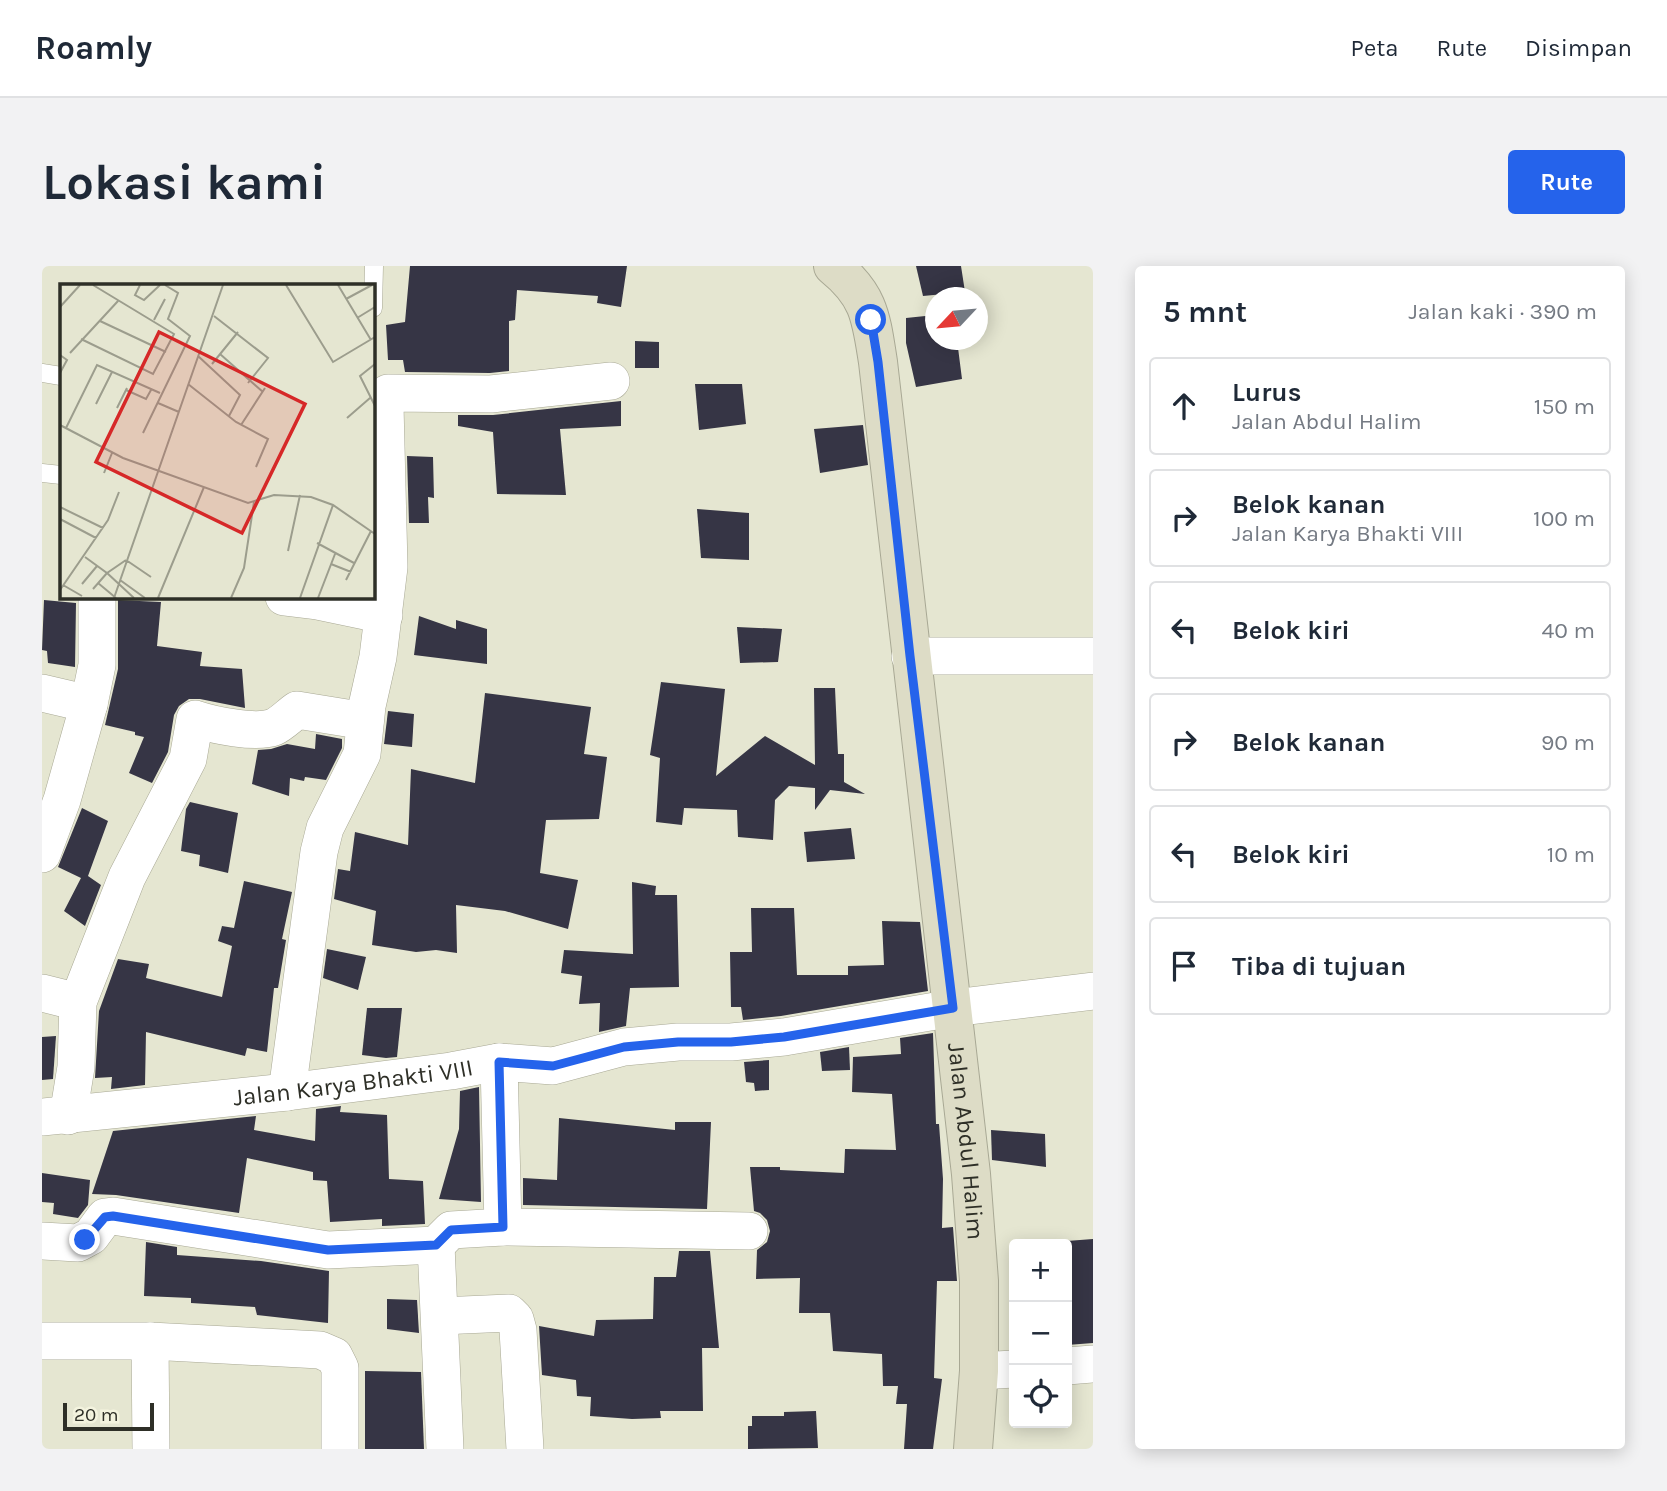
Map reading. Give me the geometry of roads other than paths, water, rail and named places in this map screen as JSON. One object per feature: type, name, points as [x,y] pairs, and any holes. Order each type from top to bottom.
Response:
[{"type":"street","name":"Jalan Abdul Halim","points":[[850,271],[871,320],[876,352],[953,1008],[971,1174],[979,1281],[997,1370],[973,1449]]},
{"type":"street","points":[[287,1092],[319,852],[325,828],[362,754],[365,721],[384,615],[389,567],[385,405],[388,393],[491,394],[611,381]]},
{"type":"street","points":[[42,854],[62,800],[89,704],[97,665],[97,598]]},
{"type":"street","points":[[292,598],[384,615]]},
{"type":"street","points":[[910,656],[1093,656]]},
{"type":"street","points":[[42,694],[89,704]]},
{"type":"street","points":[[55,1116],[76,1067],[78,1002],[128,877],[188,759],[195,719],[214,725],[249,729],[274,727],[296,710],[365,721]]},
{"type":"street","name":"Jalan Karya Bhakti VIII","points":[[55,1116],[287,1092],[451,1071],[499,1062],[553,1066],[624,1047],[784,1037],[953,1008],[1093,991]]},
{"type":"street","points":[[42,993],[78,1002]]},
{"type":"street","points":[[499,1062],[503,1227]]},
{"type":"street","points":[[42,1241],[78,1243],[91,1236],[105,1217],[113,1216],[328,1250],[436,1245],[451,1230],[503,1227],[750,1231]]},
{"type":"street","points":[[436,1245],[445,1449]]},
{"type":"street","points":[[440,1316],[509,1313],[515,1319],[518,1330],[525,1449]]},
{"type":"street","points":[[42,1341],[150,1341],[320,1350],[334,1356],[340,1368],[340,1449]]},
{"type":"street","points":[[150,1341],[151,1449]]},
{"type":"street","points":[[1072,1366],[1093,1364]]},
{"type":"lane","points":[[374,266],[374,284]]},
{"type":"lane","points":[[42,373],[60,376]]},
{"type":"lane","points":[[42,473],[60,475]]}]
